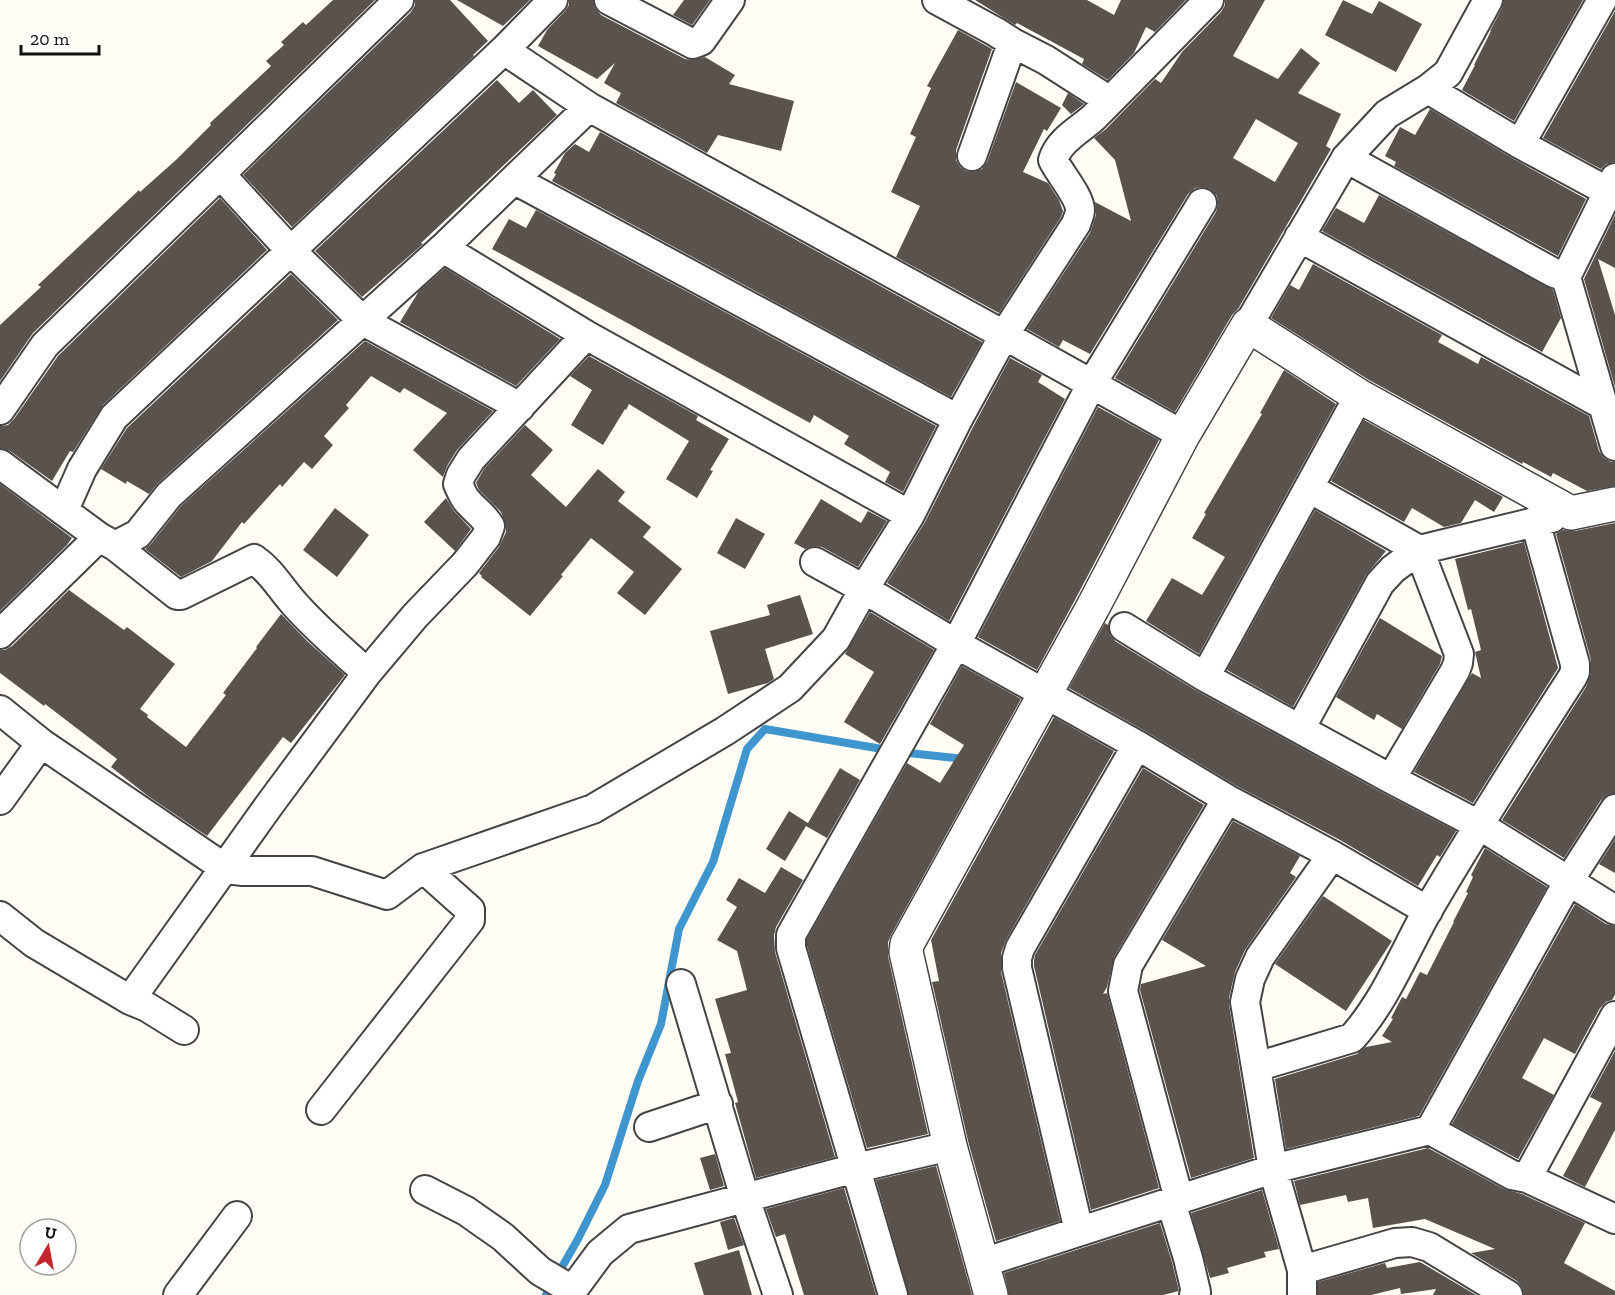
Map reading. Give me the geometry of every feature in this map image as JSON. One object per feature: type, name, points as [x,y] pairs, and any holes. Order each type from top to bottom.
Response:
[{"type":"street","points":[[0,410],[45,345],[399,0]]},
{"type":"street","points":[[64,510],[82,469],[114,417],[504,50],[553,0]]},
{"type":"street","points":[[609,0],[693,44],[701,41],[730,0]]},
{"type":"street","points":[[937,0],[996,32],[1013,44],[1046,60],[1110,101]]},
{"type":"street","points":[[0,710],[42,743],[226,868],[243,871],[312,871],[387,895],[423,868],[593,809],[724,731],[790,688],[836,639],[910,515],[1004,334],[1076,224],[1080,211],[1078,197],[1060,174],[1053,160],[1056,152],[1063,143],[1088,123],[1209,0]]},
{"type":"street","points":[[991,1295],[950,1146],[906,952],[907,944],[1093,607],[1183,435],[1346,158],[1387,114],[1428,89],[1448,73],[1488,0]]},
{"type":"street","points":[[1520,144],[1602,0]]},
{"type":"street","points":[[972,156],[1013,44]]},
{"type":"street","points":[[504,50],[589,107],[1004,334],[1183,435]]},
{"type":"street","points":[[1428,89],[1520,144],[1611,184],[1566,277],[1615,446]]},
{"type":"street","points":[[0,634],[107,542],[138,534],[169,495],[443,248],[589,107]]},
{"type":"street","points":[[1346,158],[1543,267],[1566,277]]},
{"type":"street","points":[[221,175],[290,250],[363,321],[520,406]]},
{"type":"street","points":[[515,180],[958,419]]},
{"type":"street","points":[[892,1295],[791,948],[791,935],[956,644],[1091,385],[1202,203]]},
{"type":"street","points":[[1299,237],[1603,405]]},
{"type":"street","points":[[443,248],[586,335],[910,515]]},
{"type":"street","points":[[1248,325],[1359,396],[1571,513]]},
{"type":"street","points":[[130,1000],[367,673],[415,616],[465,564],[486,537],[490,526],[468,502],[458,484],[461,475],[471,459],[586,335]]},
{"type":"street","points":[[1205,677],[1359,396]]},
{"type":"street","points":[[0,464],[177,596],[254,560],[269,571],[292,602],[367,673]]},
{"type":"street","points":[[1309,488],[1419,550],[1459,654],[1458,663],[1391,779]]},
{"type":"street","points":[[1300,729],[1380,584],[1393,569],[1419,550],[1615,504]]},
{"type":"street","points":[[1256,1067],[1352,1038],[1376,1008],[1428,911],[1575,672],[1575,664],[1535,521]]},
{"type":"street","points":[[814,562],[956,644],[1045,692],[1227,799],[1332,855],[1428,911]]},
{"type":"street","points":[[1124,627],[1205,677],[1479,825],[1615,910]]},
{"type":"street","points":[[0,800],[42,743]]},
{"type":"street","points":[[1079,1231],[1017,968],[1017,958],[1020,948],[1137,745]]},
{"type":"street","points":[[1194,1295],[1196,1292],[1175,1200],[1123,992],[1128,965],[1227,799]]},
{"type":"street","points":[[1430,1130],[1568,882],[1615,809]]},
{"type":"street","points":[[1332,855],[1260,957],[1250,979],[1245,1002],[1273,1169],[1302,1282],[1395,1243],[1412,1242],[1429,1247],[1508,1295]]},
{"type":"street","points":[[321,1110],[470,920],[470,910],[423,868]]},
{"type":"street","points":[[0,915],[34,943],[184,1030]]},
{"type":"street","points":[[681,984],[745,1198],[778,1295]]},
{"type":"street","points":[[1527,1178],[1615,1016]]},
{"type":"street","points":[[649,1127],[718,1104]]},
{"type":"street","points":[[982,1263],[1273,1169],[1430,1130],[1512,1175],[1527,1178],[1615,1219]]},
{"type":"street","points":[[425,1190],[466,1211],[503,1237],[563,1286],[629,1229],[856,1168],[950,1146]]},
{"type":"street","points":[[177,1295],[237,1216]]},
{"type":"building","points":[[333,0],[375,0],[33,333],[0,381],[0,325],[41,287],[38,285],[139,190],[140,192],[177,159],[211,125],[210,123],[271,66],[266,61],[284,45],[281,42],[303,22],[306,25]]},
{"type":"building","points":[[415,0],[450,0],[488,41],[292,227],[243,175],[411,12]]},
{"type":"building","points":[[457,0],[530,0],[503,26]]},
{"type":"building","points":[[569,0],[593,0],[595,8],[601,15],[685,59],[705,57],[735,75],[729,84],[794,101],[781,151],[718,135],[707,153],[616,103],[621,93],[604,83],[615,63],[597,79],[538,46],[547,30],[565,11]]},
{"type":"building","points":[[684,0],[710,0],[692,25],[673,15]]},
{"type":"building","points":[[975,0],[1087,0],[1114,15],[1121,0],[1186,0],[1155,32],[1146,27],[1134,53],[1108,80],[1082,64],[1084,59],[1017,23],[1015,25]]},
{"type":"building","points":[[1225,0],[1265,0],[1233,56],[1278,79],[1301,48],[1320,63],[1298,93],[1341,114],[1326,146],[1331,149],[1175,412],[1115,378],[1216,212],[1217,196],[1210,189],[1195,188],[1188,194],[1090,354],[1063,340],[1059,347],[1027,329],[1090,233],[1096,215],[1095,202],[1131,221],[1115,160],[1094,138],[1106,129],[1155,79],[1161,83],[1182,52],[1225,5]],"holes":[[[1256,119],[1298,143],[1275,182],[1233,158]]]},
{"type":"building","points":[[1343,0],[1372,14],[1379,1],[1422,24],[1396,72],[1325,35]]},
{"type":"building","points":[[1504,0],[1583,0],[1514,121],[1462,90]]},
{"type":"building","points":[[1615,11],[1615,162],[1606,164],[1601,169],[1543,138]]},
{"type":"building","points":[[958,30],[992,49],[956,150],[956,160],[960,167],[974,172],[982,169],[987,162],[1016,82],[1061,108],[1047,131],[1044,129],[1023,172],[1048,183],[1063,211],[999,313],[896,257],[920,206],[891,192],[916,137],[910,134],[931,88],[927,86]]},
{"type":"building","points":[[497,80],[519,103],[533,90],[557,115],[421,243],[423,244],[362,297],[315,251]]},
{"type":"building","points":[[1068,93],[1084,104],[1071,114],[1062,105]]},
{"type":"building","points":[[1430,109],[1586,199],[1558,256],[1394,166],[1396,162],[1385,156],[1400,127],[1415,135]]},
{"type":"building","points":[[600,132],[982,342],[951,397],[552,181],[565,153],[575,144],[589,152]]},
{"type":"building","points":[[1379,195],[1553,290],[1561,318],[1542,352],[1322,231],[1336,208],[1364,223]]},
{"type":"building","points":[[220,198],[267,250],[103,405],[52,481],[10,451],[0,448],[0,426],[8,425],[14,419],[58,356]]},
{"type":"building","points":[[536,210],[936,426],[903,492],[885,482],[890,472],[844,444],[849,436],[814,415],[810,423],[492,249],[509,219],[526,228]]},
{"type":"building","points":[[1615,215],[1615,268],[1598,259],[1615,315],[1615,387],[1584,279]]},
{"type":"building","points":[[1313,264],[1442,335],[1438,342],[1478,364],[1481,357],[1589,416],[1599,451],[1604,458],[1615,462],[1615,486],[1587,491],[1553,473],[1551,477],[1523,462],[1522,464],[1369,380],[1271,318],[1290,285],[1299,290]]},
{"type":"building","points":[[445,268],[560,339],[516,386],[400,322],[419,291]]},
{"type":"building","points":[[291,274],[338,320],[158,483],[149,494],[101,469],[127,428]]},
{"type":"building","points":[[365,341],[493,411],[457,450],[443,477],[413,450],[447,413],[404,388],[400,393],[371,376],[346,405],[349,408],[324,436],[333,445],[312,469],[304,462],[282,487],[280,484],[244,524],[242,522],[212,561],[181,577],[145,549],[181,506]]},
{"type":"building","points":[[589,356],[698,416],[696,420],[729,439],[710,470],[713,471],[697,498],[666,479],[689,441],[629,404],[603,445],[571,425],[592,390],[570,376]]},
{"type":"building","points":[[1010,358],[1042,375],[1038,382],[1065,399],[949,621],[887,583],[925,522]]},
{"type":"building","points":[[1284,370],[1336,404],[1199,654],[1146,621],[1172,578],[1202,595],[1225,557],[1192,538],[1206,514],[1204,513],[1262,414],[1260,413]]},
{"type":"building","points":[[1098,407],[1159,440],[1037,670],[978,637]]},
{"type":"building","points":[[1364,420],[1503,497],[1494,512],[1475,500],[1461,523],[1444,527],[1412,508],[1404,522],[1331,481]]},
{"type":"building","points":[[525,425],[553,450],[531,475],[566,507],[598,469],[625,492],[618,501],[651,527],[643,537],[682,569],[645,615],[617,593],[634,572],[591,538],[530,616],[481,577],[479,573],[499,547],[506,532],[506,525],[501,512],[479,490],[476,483],[484,469]]},
{"type":"building","points":[[0,484],[72,538],[0,611]]},
{"type":"building","points":[[446,498],[454,511],[471,529],[455,551],[424,522]]},
{"type":"building","points":[[821,499],[861,523],[868,511],[887,521],[858,567],[822,547],[814,546],[805,549],[794,543]]},
{"type":"building","points":[[335,508],[369,535],[337,577],[303,550]]},
{"type":"building","points":[[1315,510],[1386,551],[1366,575],[1293,707],[1227,670]]},
{"type":"building","points":[[736,518],[765,534],[745,569],[717,553]]},
{"type":"building","points":[[1615,523],[1615,793],[1601,800],[1564,858],[1502,820],[1586,687],[1591,673],[1591,660],[1556,534],[1563,530],[1575,531]]},
{"type":"building","points":[[1524,542],[1558,668],[1473,803],[1414,772],[1472,673],[1481,678],[1475,652],[1481,650],[1455,559]]},
{"type":"building","points":[[69,590],[124,630],[127,627],[175,664],[140,709],[186,747],[226,695],[223,693],[281,614],[345,675],[291,743],[283,737],[207,836],[148,796],[111,767],[117,759],[0,673],[0,650],[12,646]]},
{"type":"building","points":[[800,595],[813,634],[765,649],[774,679],[768,683],[728,694],[710,631],[770,615],[767,605]]},
{"type":"building","points":[[870,612],[934,650],[880,744],[844,722],[874,672],[845,654]]},
{"type":"building","points":[[1380,618],[1442,656],[1440,664],[1402,729],[1377,714],[1374,720],[1336,697]]},
{"type":"building","points":[[1105,623],[1115,641],[1197,691],[1456,831],[1440,857],[1437,855],[1418,886],[1340,840],[1235,785],[1069,688]]},
{"type":"building","points":[[962,666],[1021,699],[888,942],[888,956],[928,1134],[867,1148],[807,946],[807,939],[907,763],[940,783],[964,745],[930,724]]},
{"type":"building","points":[[1054,717],[1114,751],[1006,940],[1001,953],[1001,972],[1060,1221],[996,1241],[968,1141],[932,982],[939,981],[931,940]]},
{"type":"building","points":[[840,768],[860,780],[827,838],[806,826],[785,861],[766,849],[789,811],[808,823]]},
{"type":"building","points":[[1143,768],[1204,805],[1114,957],[1107,987],[1103,994],[1107,993],[1159,1188],[1091,1210],[1034,960]]},
{"type":"building","points":[[1233,821],[1300,856],[1290,873],[1296,877],[1245,950],[1235,972],[1229,998],[1254,1158],[1191,1178],[1140,990],[1141,984],[1206,966],[1162,940]]},
{"type":"building","points":[[1615,839],[1615,873],[1599,864]]},
{"type":"building","points":[[1485,848],[1547,887],[1419,1116],[1286,1149],[1275,1079],[1357,1054],[1366,1047],[1392,1042],[1382,1036],[1393,1019],[1391,1018],[1402,997],[1406,999],[1420,972],[1427,975],[1468,893],[1466,892],[1473,877],[1471,875]]},
{"type":"building","points":[[781,867],[803,880],[776,927],[775,952],[835,1157],[756,1178],[735,1103],[738,1102],[725,1054],[731,1053],[715,999],[747,990],[737,951],[717,940],[737,907],[726,900],[739,878],[765,893]]},
{"type":"building","points":[[1323,896],[1392,941],[1346,1011],[1275,964]]},
{"type":"building","points":[[1575,904],[1606,924],[1615,926],[1615,995],[1612,1000],[1600,1008],[1575,1054],[1544,1038],[1522,1078],[1554,1095],[1518,1159],[1452,1124]]},
{"type":"building","points":[[1615,1051],[1615,1130],[1585,1187],[1563,1176],[1602,1103],[1590,1097]]},
{"type":"building","points":[[1428,1148],[1504,1189],[1522,1194],[1585,1223],[1564,1263],[1615,1291],[1615,1295],[1524,1295],[1517,1281],[1471,1253],[1495,1249],[1425,1219],[1373,1228],[1368,1198],[1348,1202],[1346,1195],[1300,1205],[1294,1181]]},
{"type":"building","points":[[715,1154],[724,1186],[710,1190],[700,1158]]},
{"type":"building","points":[[936,1166],[972,1295],[909,1295],[876,1180]]},
{"type":"building","points":[[844,1188],[876,1295],[804,1295],[785,1234],[776,1237],[766,1209]]},
{"type":"building","points":[[1262,1190],[1279,1249],[1264,1252],[1266,1257],[1227,1268],[1229,1273],[1210,1278],[1191,1213]]},
{"type":"building","points":[[734,1218],[744,1245],[728,1250],[720,1222]]},
{"type":"building","points":[[1160,1223],[1179,1291],[1163,1295],[1009,1295],[1004,1273]]},
{"type":"building","points":[[739,1250],[752,1295],[704,1295],[694,1263]]},
{"type":"building","points":[[1420,1262],[1476,1295],[1433,1295],[1436,1289],[1401,1294],[1400,1288],[1371,1295],[1318,1295],[1318,1282],[1385,1263],[1387,1268]]},
{"type":"waterway","points":[[546,1295],[605,1185],[638,1081],[661,1024],[679,929],[713,862],[747,749],[765,729],[888,750]]},
{"type":"waterway","points":[[909,753],[964,759]]}]
